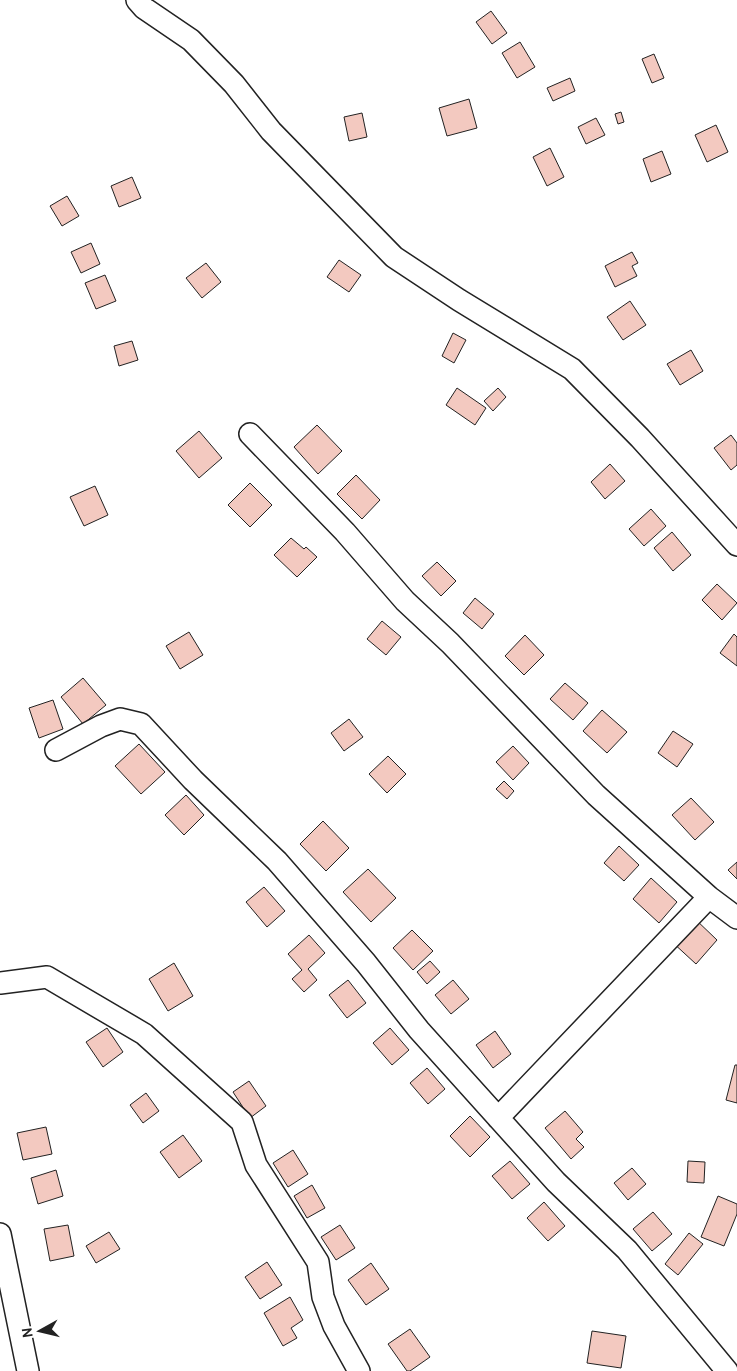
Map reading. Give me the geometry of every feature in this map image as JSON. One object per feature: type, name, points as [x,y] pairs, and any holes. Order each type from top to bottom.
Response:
[{"type":"street","points":[[137,0],[144,8],[192,40],[234,84],[271,131],[394,257],[459,300],[572,369],[640,438],[737,545]]},
{"type":"street","points":[[250,434],[346,532],[405,602],[450,643],[596,795],[709,897],[737,918]]},
{"type":"street","points":[[56,750],[101,726],[120,719],[141,724],[193,780],[277,861],[366,963],[419,1030],[556,1182],[627,1250],[727,1371]]},
{"type":"street","points":[[498,1118],[709,897]]},
{"type":"street","points":[[0,983],[47,976],[144,1034],[242,1122],[256,1165],[318,1262],[323,1297],[334,1326],[359,1371]]},
{"type":"street","points":[[0,1234],[28,1371]]},
{"type":"building","points":[[491,11],[507,33],[492,44],[476,22]]},
{"type":"building","points":[[520,42],[535,67],[517,78],[502,53]]},
{"type":"building","points":[[654,54],[664,78],[652,83],[642,59]]},
{"type":"building","points":[[570,78],[575,91],[553,101],[547,88]]},
{"type":"building","points":[[469,99],[477,128],[447,136],[439,108]]},
{"type":"building","points":[[621,112],[624,122],[618,124],[615,114]]},
{"type":"building","points":[[362,113],[367,137],[349,141],[344,117]]},
{"type":"building","points":[[596,118],[605,135],[586,144],[578,127]]},
{"type":"building","points":[[716,125],[728,152],[707,162],[695,135]]},
{"type":"building","points":[[550,148],[564,177],[547,186],[533,157]]},
{"type":"building","points":[[662,151],[671,174],[651,182],[643,159]]},
{"type":"building","points":[[132,177],[141,198],[119,207],[111,186]]},
{"type":"building","points":[[67,196],[79,216],[62,226],[50,206]]},
{"type":"building","points":[[91,243],[100,264],[81,273],[71,252]]},
{"type":"building","points":[[632,252],[638,263],[632,266],[637,276],[615,287],[605,266]]},
{"type":"building","points":[[339,260],[361,275],[349,292],[327,277]]},
{"type":"building","points":[[206,263],[221,282],[202,298],[186,278]]},
{"type":"building","points":[[105,275],[116,301],[96,309],[85,283]]},
{"type":"building","points":[[630,301],[646,325],[623,340],[607,317]]},
{"type":"building","points":[[453,333],[466,340],[454,363],[442,356]]},
{"type":"building","points":[[132,341],[138,360],[119,366],[114,346]]},
{"type":"building","points":[[691,350],[703,371],[680,385],[667,364]]},
{"type":"building","points":[[457,388],[486,408],[475,425],[446,405]]},
{"type":"building","points":[[498,388],[506,397],[493,411],[484,401]]},
{"type":"building","points":[[317,425],[342,451],[318,474],[294,447]]},
{"type":"building","points":[[199,431],[222,458],[199,478],[176,451]]},
{"type":"building","points":[[731,435],[737,443],[737,465],[731,470],[714,448]]},
{"type":"building","points":[[610,464],[625,481],[605,499],[591,482]]},
{"type":"building","points":[[356,475],[380,500],[362,519],[337,494]]},
{"type":"building","points":[[250,483],[272,505],[250,527],[228,505]]},
{"type":"building","points":[[95,486],[108,515],[84,526],[70,497]]},
{"type":"building","points":[[651,509],[666,526],[644,546],[629,529]]},
{"type":"building","points":[[672,532],[691,555],[673,571],[654,548]]},
{"type":"building","points":[[291,538],[304,549],[306,547],[317,557],[297,577],[274,555]]},
{"type":"building","points":[[437,562],[456,581],[441,596],[422,576]]},
{"type":"building","points":[[717,584],[737,603],[722,620],[702,600]]},
{"type":"building","points":[[475,598],[494,614],[482,629],[463,613]]},
{"type":"building","points":[[382,621],[401,637],[386,655],[367,639]]},
{"type":"building","points":[[189,632],[203,655],[180,669],[166,646]]},
{"type":"building","points":[[734,634],[737,637],[737,666],[720,653]]},
{"type":"building","points":[[525,635],[544,655],[524,675],[505,656]]},
{"type":"building","points":[[83,678],[106,705],[83,724],[61,697]]},
{"type":"building","points":[[565,683],[588,703],[573,720],[550,699]]},
{"type":"building","points":[[53,700],[63,729],[39,738],[29,708]]},
{"type":"building","points":[[602,710],[627,732],[607,753],[583,731]]},
{"type":"building","points":[[349,719],[363,737],[344,751],[331,733]]},
{"type":"building","points":[[673,731],[693,744],[677,767],[658,753]]},
{"type":"building","points":[[139,744],[165,772],[141,794],[115,766]]},
{"type":"building","points":[[513,746],[529,763],[513,780],[496,762]]},
{"type":"building","points":[[388,756],[406,774],[387,793],[369,774]]},
{"type":"building","points":[[504,781],[514,791],[507,799],[496,789]]},
{"type":"building","points":[[186,795],[204,815],[184,835],[165,815]]},
{"type":"building","points":[[691,798],[714,822],[695,840],[672,815]]},
{"type":"building","points":[[323,821],[349,848],[326,871],[300,844]]},
{"type":"building","points":[[619,846],[639,865],[624,881],[604,863]]},
{"type":"building","points":[[737,862],[737,879],[728,870]]},
{"type":"building","points":[[368,869],[396,898],[371,922],[343,892]]},
{"type":"building","points":[[651,878],[677,902],[659,923],[633,899]]},
{"type":"building","points":[[264,887],[285,911],[267,927],[246,902]]},
{"type":"building","points":[[693,917],[717,940],[696,964],[671,941]]},
{"type":"building","points":[[412,930],[433,951],[413,970],[393,948]]},
{"type":"building","points":[[309,935],[325,953],[308,969],[317,980],[304,992],[292,979],[302,970],[288,954]]},
{"type":"building","points":[[430,961],[440,972],[427,984],[417,972]]},
{"type":"building","points":[[174,963],[193,996],[168,1011],[149,979]]},
{"type":"building","points":[[348,980],[366,1003],[347,1018],[329,995]]},
{"type":"building","points":[[453,980],[469,999],[451,1014],[435,995]]},
{"type":"building","points":[[107,1028],[123,1052],[103,1067],[86,1042]]},
{"type":"building","points":[[390,1028],[409,1050],[392,1065],[373,1043]]},
{"type":"building","points":[[495,1031],[511,1054],[493,1068],[476,1045]]},
{"type":"building","points":[[735,1065],[737,1065],[737,1103],[726,1100]]},
{"type":"building","points":[[427,1068],[445,1089],[428,1104],[410,1083]]},
{"type":"building","points":[[249,1081],[266,1106],[250,1118],[233,1092]]},
{"type":"building","points":[[146,1093],[159,1111],[143,1123],[130,1105]]},
{"type":"building","points":[[565,1111],[583,1132],[576,1139],[584,1147],[571,1159],[545,1128]]},
{"type":"building","points":[[470,1116],[490,1137],[470,1157],[450,1136]]},
{"type":"building","points":[[46,1127],[52,1154],[23,1160],[17,1133]]},
{"type":"building","points":[[183,1135],[202,1161],[179,1178],[160,1152]]},
{"type":"building","points":[[293,1150],[308,1174],[288,1187],[273,1163]]},
{"type":"building","points":[[510,1161],[530,1184],[512,1199],[492,1176]]},
{"type":"building","points":[[688,1161],[705,1162],[704,1183],[687,1182]]},
{"type":"building","points":[[632,1168],[646,1184],[628,1200],[614,1183]]},
{"type":"building","points":[[56,1170],[63,1196],[38,1204],[31,1178]]},
{"type":"building","points":[[312,1185],[325,1208],[307,1218],[294,1196]]},
{"type":"building","points":[[718,1196],[737,1204],[737,1214],[724,1246],[701,1237]]},
{"type":"building","points":[[544,1202],[565,1226],[548,1241],[527,1218]]},
{"type":"building","points":[[653,1212],[672,1234],[652,1251],[633,1229]]},
{"type":"building","points":[[68,1225],[74,1256],[50,1261],[44,1229]]},
{"type":"building","points":[[340,1225],[355,1248],[336,1260],[321,1237]]},
{"type":"building","points":[[109,1232],[120,1249],[96,1263],[86,1246]]},
{"type":"building","points":[[689,1233],[703,1244],[678,1275],[665,1264]]},
{"type":"building","points":[[267,1262],[282,1285],[260,1299],[245,1277]]},
{"type":"building","points":[[371,1263],[389,1289],[366,1305],[348,1280]]},
{"type":"building","points":[[290,1297],[303,1320],[291,1328],[297,1338],[283,1346],[264,1313]]},
{"type":"building","points":[[410,1329],[430,1357],[410,1371],[407,1371],[388,1344]]},
{"type":"building","points":[[592,1331],[626,1336],[621,1368],[587,1363]]}]
